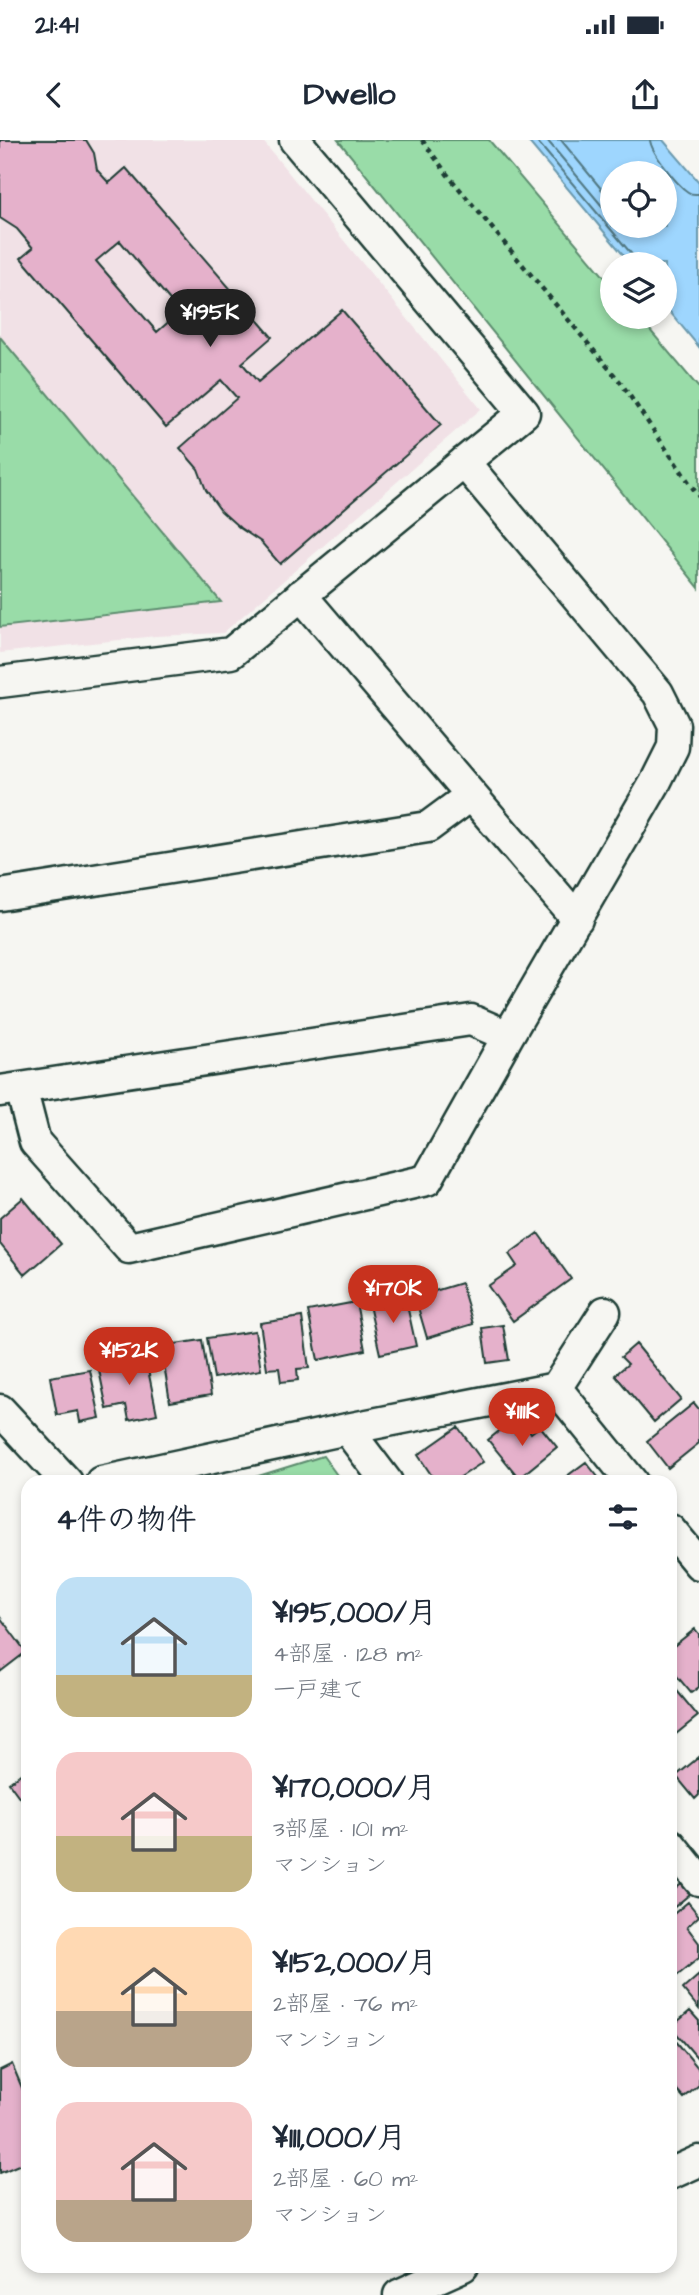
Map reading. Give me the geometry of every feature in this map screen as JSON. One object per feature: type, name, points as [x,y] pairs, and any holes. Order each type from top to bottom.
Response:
[{"type":"street","points":[[0,682],[231,653],[524,413],[295,140]]},
{"type":"street","points":[[464,462],[658,693],[674,725],[673,747],[655,783],[427,1180],[129,1248],[35,1142],[10,1089],[471,1020],[508,1036]]},
{"type":"street","points":[[301,595],[577,919]]},
{"type":"street","points":[[0,895],[428,827],[470,796]]},
{"type":"street","points":[[133,1475],[556,1388],[605,1312]]},
{"type":"street","points":[[556,1388],[626,1475]]},
{"type":"street","points":[[2,1411],[61,1475]]},
{"type":"street","points":[[347,1429],[382,1475]]},
{"type":"street","points":[[677,1537],[699,1564]]},
{"type":"street","points":[[677,1853],[699,1880]]},
{"type":"street","points":[[677,2171],[699,2161]]},
{"type":"street","points":[[399,2295],[448,2273]]},
{"type":"path","points":[[422,140],[621,383],[699,497]]},
{"type":"shaded area","points":[[0,140],[262,140],[481,409],[223,633],[156,636],[0,653]]},
{"type":"green space","points":[[338,140],[489,140],[600,272],[600,329],[649,329],[699,388],[699,588]]},
{"type":"green space","points":[[0,337],[221,602],[0,627]]},
{"type":"green space","points":[[323,1456],[337,1475],[262,1475]]},
{"type":"water","points":[[527,140],[663,140],[699,182],[699,347],[677,320],[677,252],[621,252],[609,238],[677,238],[677,161],[600,161],[600,227]]},
{"type":"building","points":[[0,140],[86,140],[94,153],[97,170],[109,183],[126,168],[272,337],[242,363],[258,382],[342,310],[441,425],[280,564],[261,542],[221,511],[206,490],[198,469],[180,448],[237,398],[221,380],[166,427],[21,258],[33,248],[17,229],[0,218]],"holes":[[[120,241],[180,312],[157,332],[96,261]]]},
{"type":"building","points":[[23,1198],[61,1244],[25,1275],[0,1244],[0,1218]]},
{"type":"building","points":[[538,1233],[571,1279],[513,1321],[488,1286],[517,1266],[509,1254]]},
{"type":"building","points":[[461,1283],[473,1324],[427,1338],[415,1297]]},
{"type":"building","points":[[405,1296],[416,1346],[380,1354],[369,1305]]},
{"type":"building","points":[[356,1302],[365,1350],[318,1360],[308,1311]]},
{"type":"building","points":[[302,1317],[309,1368],[297,1369],[298,1380],[281,1382],[279,1368],[267,1369],[260,1323]]},
{"type":"building","points":[[503,1325],[509,1360],[487,1363],[482,1328]]},
{"type":"building","points":[[255,1331],[261,1370],[214,1378],[207,1338]]},
{"type":"building","points":[[202,1340],[211,1395],[170,1402],[161,1346]]},
{"type":"building","points":[[636,1344],[681,1399],[654,1422],[615,1375],[628,1364],[621,1357]]},
{"type":"building","points":[[145,1355],[157,1414],[129,1420],[126,1405],[107,1409],[98,1365]]},
{"type":"building","points":[[90,1370],[100,1418],[80,1422],[78,1411],[57,1415],[50,1377]]},
{"type":"building","points":[[694,1403],[699,1409],[699,1443],[668,1468],[647,1441]]},
{"type":"building","points":[[508,1424],[515,1433],[526,1425],[531,1433],[540,1426],[557,1447],[523,1475],[517,1475],[488,1440]]},
{"type":"building","points":[[458,1427],[483,1462],[464,1475],[431,1475],[418,1455]]},
{"type":"building","points":[[586,1462],[596,1475],[568,1475]]},
{"type":"building","points":[[0,1617],[21,1645],[21,1656],[0,1672]]},
{"type":"building","points":[[695,1629],[699,1634],[699,1687],[691,1693],[677,1676],[677,1643]]},
{"type":"building","points":[[677,1691],[698,1716],[677,1733]]},
{"type":"building","points":[[699,1757],[699,1795],[695,1799],[677,1777]]},
{"type":"building","points":[[21,1774],[21,1799],[9,1783]]},
{"type":"building","points":[[688,1879],[696,1889],[677,1905],[677,1888]]},
{"type":"building","points":[[688,1902],[699,1916],[687,1927],[699,1943],[699,1958],[677,1976],[677,1911]]},
{"type":"building","points":[[699,1975],[699,2009],[683,1989]]},
{"type":"building","points":[[690,2011],[699,2021],[699,2060],[677,2034],[677,2022]]},
{"type":"building","points":[[677,2042],[699,2069],[699,2085],[684,2098],[677,2090]]},
{"type":"building","points":[[12,2064],[21,2085],[21,2164],[0,2173],[0,2070]]}]
